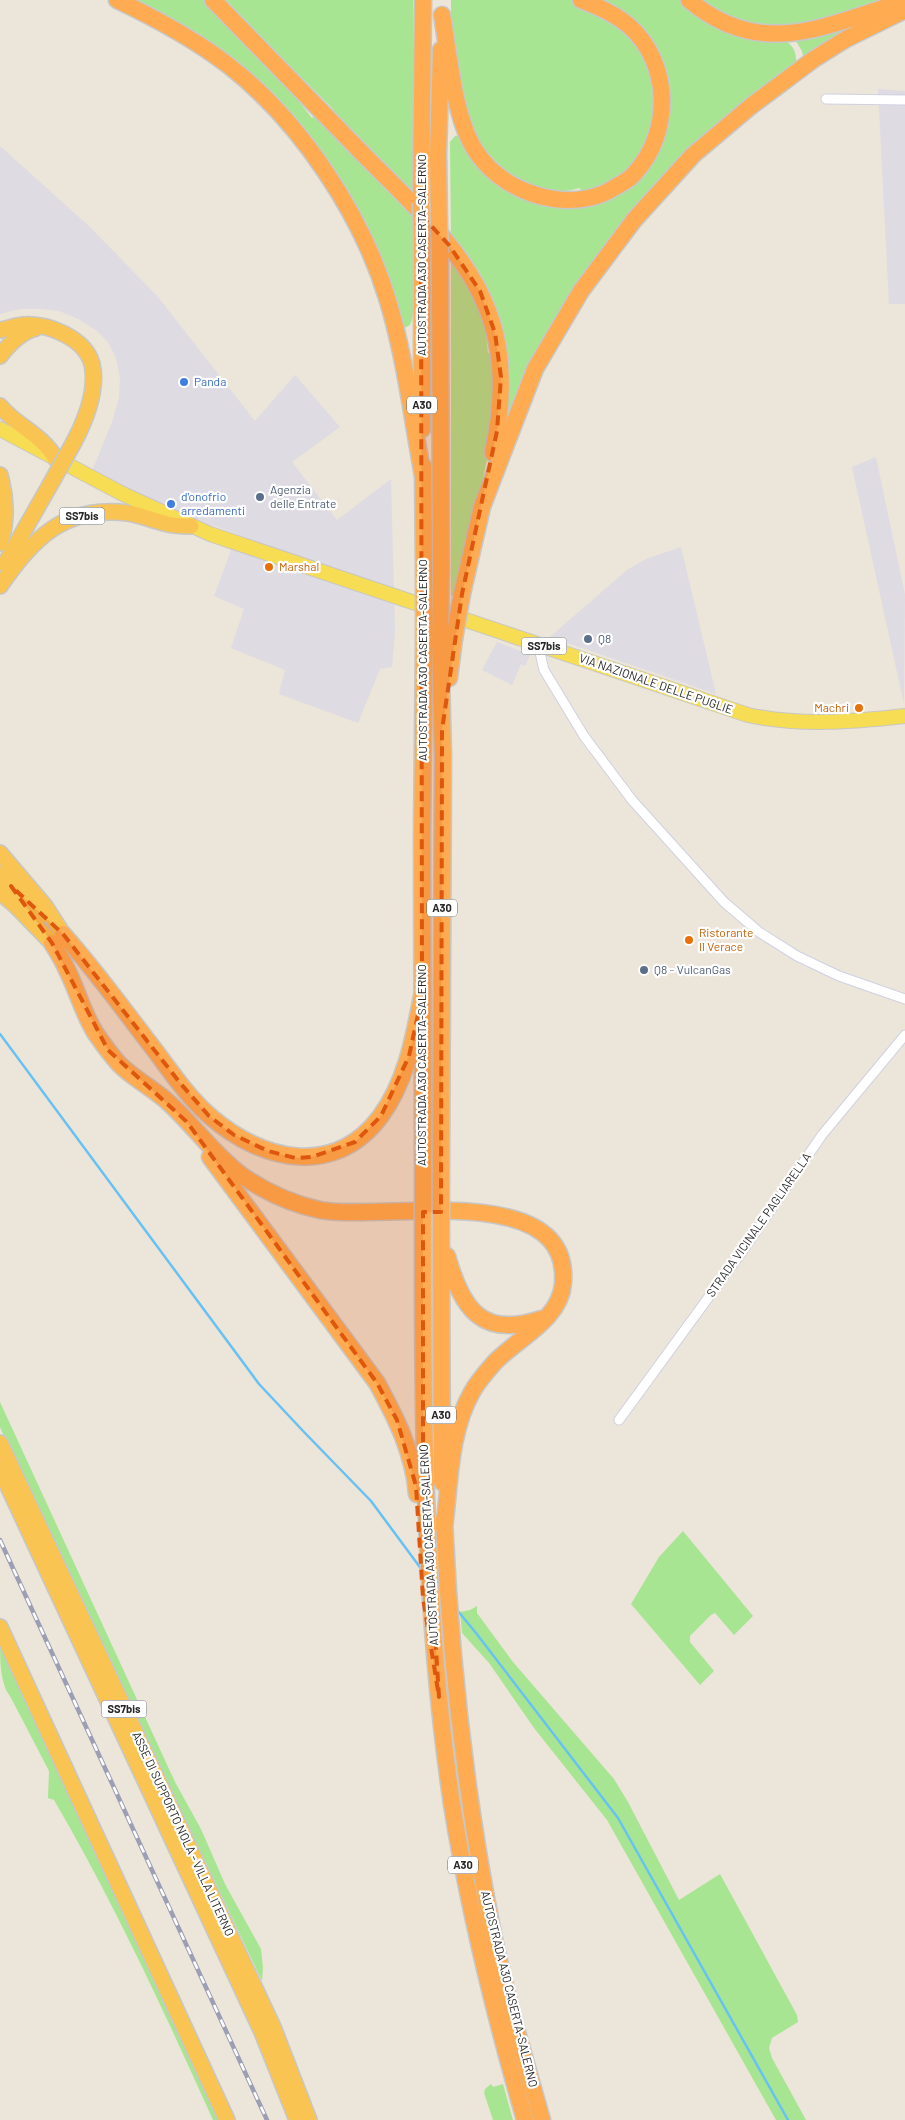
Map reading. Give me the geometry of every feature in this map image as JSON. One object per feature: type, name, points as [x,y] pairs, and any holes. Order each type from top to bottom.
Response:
[{"type":"highway","points":[[117,0],[182,35],[228,65],[245,80],[269,103],[304,143],[345,204],[377,268],[388,300],[404,369],[423,476]]},
{"type":"highway","points":[[214,0],[449,245],[480,291],[495,333],[501,378],[497,431],[462,594],[439,641]]},
{"type":"highway","points":[[442,6],[461,121],[475,150],[493,172],[521,189],[545,197],[577,200],[603,194],[634,175],[648,154],[658,132],[664,103],[659,72],[648,46],[627,24],[598,7],[581,0]]},
{"type":"highway","points":[[689,0],[718,20],[737,29],[775,35],[802,32],[905,1]]},
{"type":"highway","name":"AUTOSTRADA A30 CASERTA-SALERNO","points":[[424,2],[422,25],[421,203],[424,571],[439,641],[442,730],[440,1447],[447,1592],[468,1793],[493,1930],[542,2120]]},
{"type":"highway","name":"AUTOSTRADA A30 CASERTA-SALERNO","points":[[442,6],[438,154],[441,569],[422,996],[423,1537],[438,1698],[452,1804],[482,1960],[525,2120]]},
{"type":"highway","points":[[482,507],[535,369],[581,291],[634,220],[692,155],[751,106],[814,59],[846,39],[905,10]]},
{"type":"highway","points":[[0,330],[24,325],[57,331],[68,336],[86,351],[92,364],[93,387],[85,419],[74,442],[0,572]]},
{"type":"highway","points":[[0,356],[17,338],[28,330],[37,327]]},
{"type":"highway","name":"SS7bis","points":[[0,406],[10,417],[51,450],[55,458]]},
{"type":"highway","points":[[0,474],[6,507],[6,521],[0,543]]},
{"type":"highway","name":"SS7bis","points":[[0,586],[24,553],[37,540],[52,528],[71,519],[88,514],[110,512],[147,517],[166,524],[191,526]]},
{"type":"highway","points":[[0,581],[9,558]]},
{"type":"highway","points":[[0,853],[44,906],[58,938],[66,968],[94,1031],[108,1050],[120,1065],[161,1096],[240,1174],[278,1196],[320,1210],[460,1212],[528,1222],[548,1236],[560,1257],[563,1284],[560,1297],[556,1307],[546,1318],[496,1361],[480,1379],[468,1400],[455,1442],[444,1528]]},
{"type":"highway","points":[[0,874],[6,889],[100,977],[181,1084],[209,1116],[234,1135],[268,1151],[295,1158],[334,1152],[355,1142],[368,1130],[381,1116],[410,1056],[422,996]]},
{"type":"highway","points":[[181,1084],[194,1117],[213,1147]]},
{"type":"highway","points":[[186,1122],[377,1383],[397,1420],[408,1450],[416,1486],[423,1537]]},
{"type":"highway","points":[[441,1236],[456,1288],[472,1311],[499,1325],[526,1324],[546,1318]]},
{"type":"highway","name":"ASSE DI SUPPORTO NOLA - VILLA LITERNO","points":[[0,1443],[244,1977],[297,2120]]},
{"type":"highway","name":"ASSE DI SUPPORTO NOLA - VILLA LITERNO","points":[[0,1469],[244,1977],[286,2059],[309,2120]]},
{"type":"highway","points":[[0,1627],[227,2120]]},
{"type":"main road","name":"VIA NAZIONALE DELLE PUGLIE","points":[[0,429],[191,526],[739,712],[776,721],[851,722],[905,716]]},
{"type":"street","points":[[826,99],[905,100]]},
{"type":"street","points":[[538,644],[544,670],[584,736],[632,800],[724,902],[758,932],[797,956],[839,976],[905,999]]},
{"type":"street","name":"STRADA VICINALE PAGLIARELLA","points":[[619,1420],[746,1246],[822,1135],[905,1035]]},
{"type":"highlighted area","points":[[421,215],[449,245],[480,291],[495,333],[501,377],[497,431],[462,594],[442,730],[441,1212],[423,1212],[423,1444],[439,1697],[423,1598],[416,1486],[397,1420],[377,1383],[187,1122],[108,1050],[52,943],[11,886],[63,934],[181,1084],[209,1116],[234,1135],[268,1151],[295,1158],[312,1157],[355,1142],[381,1116],[409,1056],[422,996]]},
{"type":"shaded area","points":[[878,89],[905,91],[905,304],[889,304]]},
{"type":"shaded area","points":[[0,146],[90,227],[158,297],[255,421],[295,375],[340,427],[292,462],[337,520],[391,479],[395,631],[392,667],[380,669],[358,723],[279,694],[285,670],[231,648],[244,609],[214,596],[237,534],[175,512],[92,471],[112,422],[119,398],[120,378],[116,358],[108,342],[96,330],[78,319],[59,311],[20,309],[0,314]]},
{"type":"shaded area","points":[[876,457],[905,595],[904,704],[852,467]]},
{"type":"shaded area","points":[[681,547],[716,694],[550,637],[627,570],[646,559]]},
{"type":"shaded area","points":[[497,642],[530,655],[525,666],[521,664],[512,685],[482,670]]},
{"type":"green space","points":[[126,0],[209,0],[291,86],[301,104],[312,118],[317,113],[413,214],[414,305],[410,325],[401,330],[380,266],[293,122]]},
{"type":"green space","points":[[222,0],[413,0],[413,197],[329,113],[333,109],[306,82],[289,71]]},
{"type":"green space","points":[[451,0],[574,0],[635,36],[661,103],[634,169],[582,196],[580,188],[553,194],[541,194],[485,157],[461,107],[451,27]]},
{"type":"green space","points":[[592,0],[682,0],[783,39],[794,49],[796,64],[632,221],[506,428],[504,359],[451,241],[450,142],[455,136],[460,135],[477,157],[561,206],[646,166],[663,67]]},
{"type":"green space","points":[[695,0],[898,0],[817,25],[753,29]]},
{"type":"green space","points":[[876,14],[804,61],[802,51],[794,38]]},
{"type":"green space","points":[[451,255],[472,286],[485,326],[488,353],[494,352],[493,431],[458,596],[451,596]]},
{"type":"green space","points":[[0,1402],[175,1782],[201,1829],[225,1884],[261,1949],[262,1981],[14,1459],[0,1427]]},
{"type":"green space","points":[[683,1531],[753,1616],[734,1635],[715,1613],[690,1636],[690,1642],[714,1671],[700,1685],[631,1604],[659,1557]]},
{"type":"green space","points":[[477,1606],[477,1613],[513,1662],[614,1779],[679,1900],[720,1874],[797,2015],[798,2022],[772,2038],[769,2048],[772,2058],[806,2120],[776,2120],[607,1820],[534,1728],[489,1663],[462,1633],[460,1612]]},
{"type":"green space","points":[[0,1640],[221,2120],[213,2120],[118,1918],[54,1800],[48,1798],[49,1771],[4,1685],[1,1670]]},
{"type":"green space","points":[[491,2084],[493,2087],[503,2084],[513,2120],[493,2120],[484,2093],[485,2089]]},
{"type":"waterway","points":[[0,1034],[259,1384],[371,1501],[422,1570]]},
{"type":"waterway","points":[[457,1610],[618,1818],[788,2120]]},
{"type":"railway","points":[[0,1540],[267,2120]]},
{"type":"place","name":"Panda","points":[[184,382]]},
{"type":"place","name":"Agenzia delle Entrate","points":[[260,497]]},
{"type":"place","name":"d'onofrio arredamenti","points":[[171,504]]},
{"type":"place","name":"Marshal","points":[[269,567]]},
{"type":"place","name":"Q8","points":[[588,639]]},
{"type":"place","name":"Machri","points":[[859,708]]},
{"type":"place","name":"Ristorante Il Verace","points":[[689,940]]},
{"type":"place","name":"Q8 - VulcanGas","points":[[644,970]]}]
